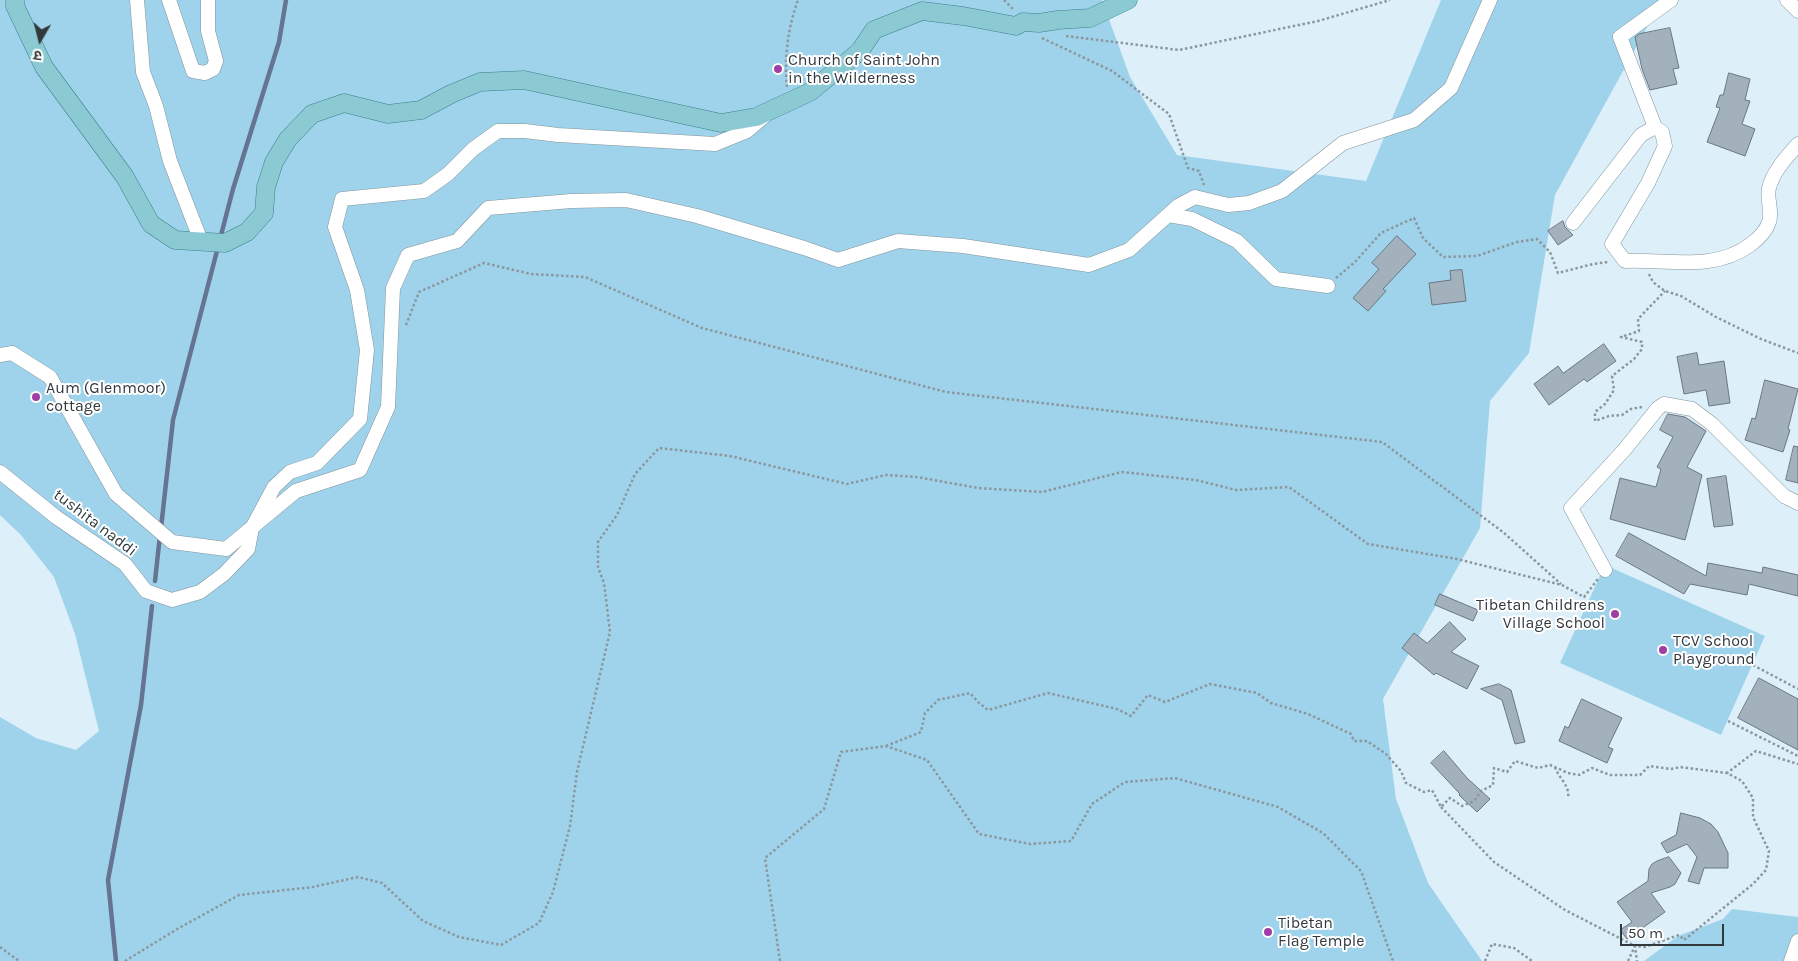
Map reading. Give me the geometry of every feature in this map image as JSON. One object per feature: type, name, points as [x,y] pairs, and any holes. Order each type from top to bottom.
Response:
[{"type":"main road","points":[[15,0],[15,6],[44,67],[125,177],[151,224],[175,240],[212,242],[247,232],[264,213],[266,187],[274,162],[288,139],[312,114],[344,104],[388,114],[421,110],[451,94],[480,82],[524,80],[721,123],[756,117],[810,92],[860,51],[874,30],[922,11],[963,16],[1016,26],[1023,22],[1039,23],[1090,18],[1128,0]]},
{"type":"street","points":[[136,0],[143,72],[156,106],[170,160],[212,242]]},
{"type":"street","points":[[169,0],[193,71],[205,73],[213,69],[216,61],[208,31],[208,0]]},
{"type":"street","points":[[0,355],[12,353],[50,377],[116,494],[168,539],[172,542],[226,549],[296,491],[360,470],[388,407],[393,288],[408,255],[457,241],[488,208],[571,201],[626,200],[697,216],[838,260],[898,241],[963,246],[1089,265],[1129,250],[1178,206],[1195,197],[1228,205],[1249,203],[1282,191],[1343,143],[1414,120],[1451,88],[1490,0]]},
{"type":"street","points":[[1671,0],[1620,38],[1656,127],[1662,132],[1665,146],[1648,183],[1612,244],[1625,261],[1643,260],[1685,263],[1714,261],[1739,253],[1760,238],[1769,222],[1770,204],[1768,189],[1778,169],[1798,144]]},
{"type":"street","points":[[1787,0],[1798,11]]},
{"type":"street","points":[[252,528],[274,487],[290,472],[317,463],[360,419],[367,350],[357,290],[335,227],[342,199],[424,191],[448,174],[473,149],[498,131],[525,130],[558,135],[716,144],[747,131],[782,104]]},
{"type":"street","points":[[1573,223],[1641,135],[1656,127]]},
{"type":"street","points":[[1168,215],[1192,219],[1237,241],[1276,280],[1328,286]]},
{"type":"street","points":[[1605,570],[1571,508],[1625,449],[1658,408],[1664,404],[1692,409],[1712,424],[1784,496],[1798,503]]},
{"type":"street","name":"tushita naddi","points":[[0,472],[56,517],[126,564],[146,591],[172,600],[200,592],[224,574],[248,549],[252,528]]},
{"type":"street","points":[[1791,961],[1798,941]]},
{"type":"path","points":[[782,104],[792,18],[798,0]]},
{"type":"path","points":[[1061,35],[1179,50],[1318,21],[1390,0]]},
{"type":"path","points":[[1042,38],[1112,72],[1169,114],[1188,168],[1199,171],[1205,187],[1195,197]]},
{"type":"path","points":[[1328,286],[1355,262],[1381,233],[1414,218],[1423,238],[1443,257],[1478,256],[1517,242],[1537,240],[1550,252],[1558,273],[1594,264],[1625,261]]},
{"type":"path","points":[[1643,260],[1652,282],[1665,291],[1681,296],[1716,317],[1761,339],[1798,353]]},
{"type":"path","points":[[405,327],[419,292],[484,263],[531,274],[585,277],[702,328],[946,392],[1382,442],[1504,532],[1562,585],[1584,597],[1605,570]]},
{"type":"path","points":[[1658,408],[1651,405],[1631,409],[1622,415],[1609,416],[1596,422],[1595,412],[1605,404],[1614,390],[1612,376],[1634,359],[1642,349],[1642,342],[1621,338],[1639,331],[1638,319],[1665,291]]},
{"type":"path","points":[[125,961],[179,928],[239,895],[313,887],[358,877],[382,883],[422,920],[459,937],[500,945],[539,923],[553,892],[570,826],[577,772],[610,632],[604,583],[598,567],[598,542],[617,516],[635,474],[659,448],[730,456],[847,484],[886,475],[917,477],[978,488],[1042,492],[1122,472],[1196,480],[1236,490],[1289,487],[1368,544],[1457,559],[1562,585]]},
{"type":"path","points":[[1753,665],[1798,689]]},
{"type":"path","points":[[780,961],[765,858],[824,809],[841,752],[886,746],[921,732],[925,712],[938,700],[970,693],[988,710],[1048,693],[1117,709],[1131,716],[1148,695],[1165,702],[1210,684],[1257,693],[1271,703],[1308,714],[1351,734],[1354,741],[1367,741],[1386,754],[1401,771],[1406,784],[1424,792],[1432,790],[1442,807],[1494,862],[1564,910],[1635,946],[1645,948],[1679,935],[1684,940],[1753,884],[1766,870],[1769,851],[1753,817],[1753,798],[1742,782],[1727,773],[1680,767],[1672,770],[1649,766],[1640,776],[1610,775],[1592,768],[1579,775],[1568,773],[1550,764],[1538,768],[1515,760],[1507,772],[1494,768],[1493,785],[1480,791],[1474,801],[1462,806],[1450,798],[1442,807]]},
{"type":"path","points":[[1728,720],[1798,756]]},
{"type":"path","points":[[886,746],[927,760],[979,834],[1030,844],[1071,841],[1092,804],[1125,782],[1175,778],[1278,807],[1323,833],[1361,871],[1393,961]]},
{"type":"path","points":[[1727,773],[1756,750],[1798,764]]},
{"type":"path","points":[[1555,767],[1557,774],[1568,788],[1568,798]]},
{"type":"path","points":[[1485,961],[1492,944],[1514,948],[1532,961]]},
{"type":"path","points":[[1628,961],[1635,946]]},
{"type":"path","points":[[1635,946],[1637,961]]},
{"type":"path","points":[[0,947],[20,961]]},
{"type":"shaded area","points":[[0,0],[1102,0],[1130,77],[1177,155],[1366,181],[1441,0],[1662,0],[1555,195],[1529,353],[1490,401],[1480,528],[1383,699],[1396,799],[1428,883],[1482,961],[0,961],[0,717],[36,738],[76,750],[99,731],[75,634],[54,577],[21,535],[0,515]]},
{"type":"shaded area","name":"TCV School Playground","points":[[1605,565],[1765,636],[1721,735],[1560,663]]},
{"type":"shaded area","points":[[1732,909],[1798,917],[1798,961],[1644,961],[1678,936],[1723,919]]},
{"type":"building","points":[[1670,28],[1679,68],[1673,69],[1677,84],[1650,90],[1642,69],[1635,37],[1639,34]]},
{"type":"building","points":[[1729,73],[1750,79],[1745,100],[1750,101],[1742,124],[1755,129],[1745,156],[1707,142],[1720,108],[1716,107],[1720,95],[1723,95]]},
{"type":"building","points":[[1563,221],[1565,227],[1573,235],[1558,245],[1548,231]]},
{"type":"building","points":[[1397,236],[1416,254],[1383,289],[1386,291],[1368,311],[1353,298],[1379,269],[1372,263]]},
{"type":"building","points":[[1462,270],[1466,301],[1432,305],[1429,283],[1451,280],[1450,271]]},
{"type":"building","points":[[1604,344],[1616,361],[1587,382],[1584,379],[1549,405],[1534,384],[1558,366],[1563,373]]},
{"type":"building","points":[[1697,353],[1699,365],[1724,361],[1730,403],[1709,406],[1706,390],[1684,394],[1677,357]]},
{"type":"building","points":[[1765,380],[1798,389],[1788,429],[1790,430],[1783,452],[1745,440],[1752,418],[1755,419]]},
{"type":"building","points":[[1668,414],[1685,417],[1706,431],[1687,467],[1702,475],[1685,540],[1610,519],[1620,478],[1656,487],[1661,469],[1657,467],[1673,437],[1660,430]]},
{"type":"building","points":[[1794,446],[1798,447],[1798,483],[1786,480]]},
{"type":"building","points":[[1726,476],[1733,525],[1714,527],[1707,479]]},
{"type":"building","points":[[1629,533],[1706,576],[1708,563],[1762,573],[1763,567],[1798,575],[1798,596],[1749,584],[1747,595],[1690,584],[1684,594],[1616,556]]},
{"type":"building","points":[[1440,594],[1478,610],[1473,621],[1435,605]]},
{"type":"building","points":[[1450,622],[1466,639],[1451,652],[1479,666],[1467,689],[1436,673],[1434,675],[1402,648],[1414,633],[1427,643]]},
{"type":"building","points":[[1759,678],[1798,699],[1798,750],[1738,718]]},
{"type":"building","points":[[1499,684],[1511,690],[1525,742],[1515,744],[1502,700],[1481,689]]},
{"type":"building","points":[[1582,699],[1622,718],[1608,747],[1613,749],[1607,763],[1559,741],[1565,726],[1568,728]]},
{"type":"building","points":[[1444,751],[1467,778],[1490,799],[1477,812],[1431,763]]},
{"type":"building","points":[[1681,813],[1700,818],[1711,824],[1718,832],[1728,853],[1728,868],[1704,868],[1699,884],[1688,881],[1697,857],[1687,844],[1667,853],[1661,843],[1676,835]]},
{"type":"building","points":[[1669,857],[1681,873],[1675,884],[1651,893],[1665,912],[1627,939],[1620,930],[1632,922],[1617,902],[1648,881],[1649,869],[1652,864]]},
{"type":"waterway","points":[[220,239],[233,189],[279,42],[286,0]]},
{"type":"waterway","points":[[161,528],[173,420],[218,247]]},
{"type":"waterway","points":[[155,581],[160,535]]},
{"type":"waterway","points":[[116,961],[108,880],[141,705],[152,606]]},
{"type":"place","name":"Church of Saint John in the Wilderness","points":[[778,69]]},
{"type":"place","name":"Aum (Glenmoor) cottage","points":[[36,397]]},
{"type":"place","name":"Tibetan Childrens Village School","points":[[1615,614]]},
{"type":"place","name":"TCV School Playground","points":[[1663,650]]},
{"type":"place","name":"Tibetan Flag Temple","points":[[1268,932]]}]
